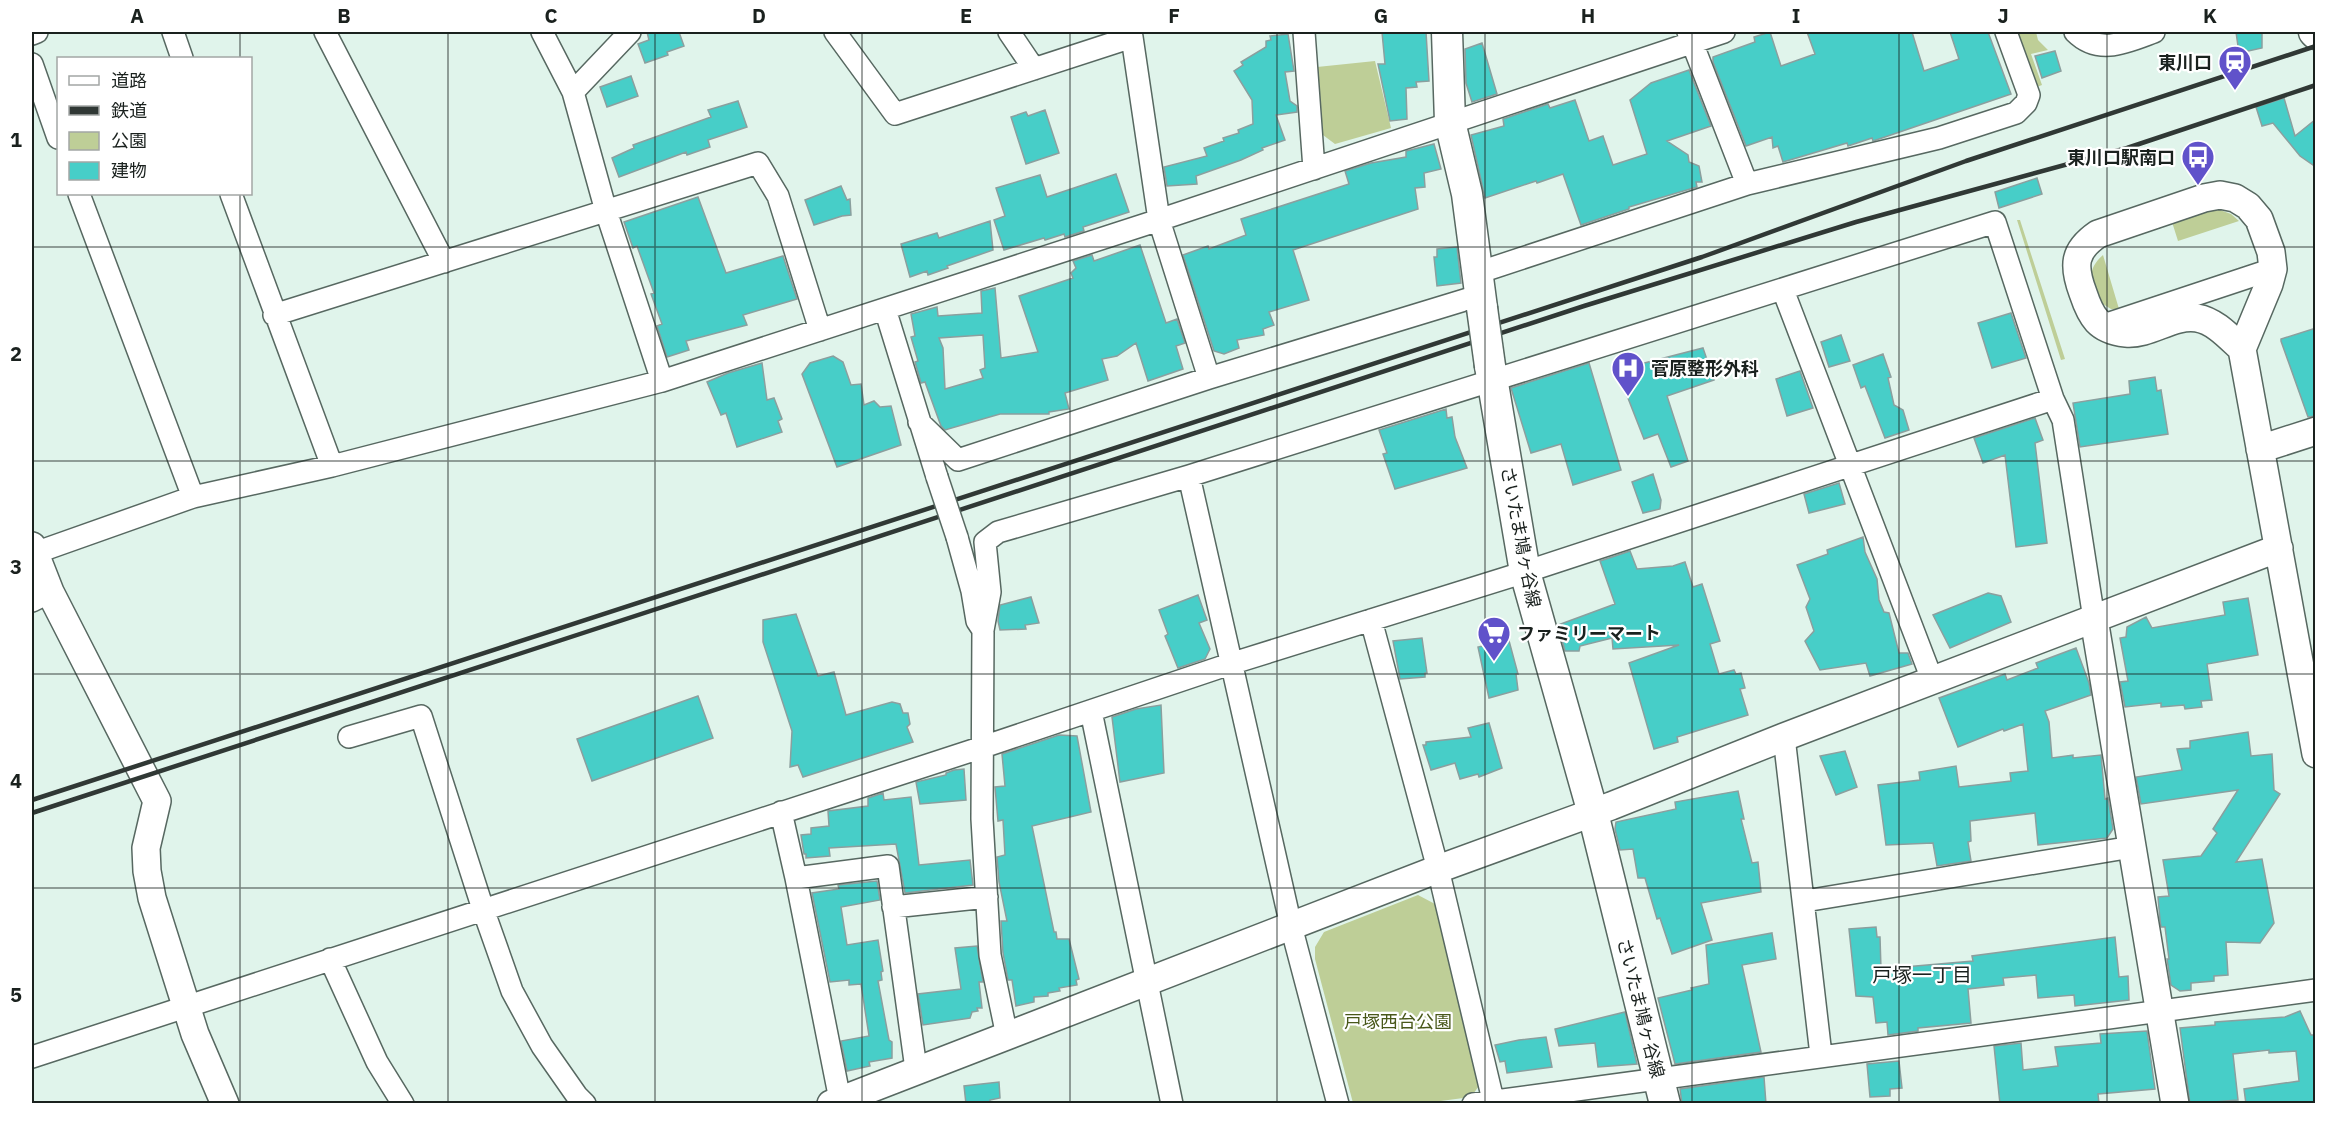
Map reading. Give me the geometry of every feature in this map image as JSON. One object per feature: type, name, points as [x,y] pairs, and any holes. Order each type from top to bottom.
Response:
[{"type":"main road","name":"さいたま鳩ヶ谷線","points":[[1447,32],[1450,122],[1467,194],[1491,373],[1525,572],[1593,813],[1662,1092]]},
{"type":"street","points":[[32,34],[37,32]]},
{"type":"street","points":[[172,32],[182,57]]},
{"type":"street","points":[[325,32],[444,262]]},
{"type":"street","points":[[542,32],[573,92],[606,211],[662,381]]},
{"type":"street","points":[[573,92],[630,32]]},
{"type":"street","points":[[835,32],[895,114],[1132,37],[1159,220],[1209,378]]},
{"type":"street","points":[[1009,32],[1034,69]]},
{"type":"street","points":[[1304,32],[1314,169]]},
{"type":"street","points":[[225,1104],[186,1006],[152,898],[146,848],[157,801],[41,596],[32,551],[193,497],[332,466],[662,381],[1314,169],[1691,37],[1724,32]]},
{"type":"street","points":[[919,422],[958,460],[1480,292],[1747,184],[1939,138],[2016,113],[2026,103],[2029,95],[2006,32]]},
{"type":"street","points":[[2075,32],[2088,41],[2109,46],[2120,45],[2154,32]]},
{"type":"street","points":[[1691,37],[1747,184]]},
{"type":"street","points":[[32,63],[57,135]]},
{"type":"street","points":[[274,315],[758,163],[778,196],[820,330]]},
{"type":"street","points":[[79,195],[193,497]]},
{"type":"street","points":[[231,195],[274,315],[332,466]]},
{"type":"street","points":[[2242,349],[2224,332],[2205,320],[2195,318],[2181,318],[2128,333],[2101,326],[2090,314],[2076,272],[2079,252],[2086,242],[2098,234],[2204,198],[2220,195],[2235,198],[2248,206],[2259,219],[2267,237],[2273,269],[2242,349],[2316,754]]},
{"type":"street","points":[[1007,1036],[990,955],[982,819],[983,630],[990,592],[985,543],[998,532],[1189,476],[1491,373],[1783,290],[1995,222],[2062,420],[2175,1104]]},
{"type":"street","points":[[2101,326],[2273,269]]},
{"type":"street","points":[[1783,290],[1933,682]]},
{"type":"street","points":[[885,309],[957,537],[972,591],[977,621],[983,630]]},
{"type":"street","points":[[32,1057],[983,747],[1230,664],[1525,572],[1851,463],[2053,399]]},
{"type":"street","points":[[2260,449],[2316,431]]},
{"type":"street","points":[[1189,476],[1291,926],[1338,1104]]},
{"type":"street","points":[[781,812],[796,878],[836,1102],[2279,548]]},
{"type":"street","points":[[1371,620],[1438,869],[1483,1102],[1662,1092],[1821,1055],[2316,990]]},
{"type":"street","points":[[1091,711],[1172,1104]]},
{"type":"street","points":[[349,737],[421,716],[512,991],[542,1046],[585,1104]]},
{"type":"street","points":[[1784,737],[1805,901],[1821,1055]]},
{"type":"street","points":[[1805,901],[2132,847]]},
{"type":"street","points":[[796,878],[888,866],[916,1070]]},
{"type":"street","points":[[893,907],[987,897]]},
{"type":"street","points":[[330,959],[377,1062],[404,1104]]},
{"type":"green space","points":[[2015,32],[2036,32],[2038,40],[2048,50],[2031,54],[2042,85],[2034,88]]},
{"type":"green space","points":[[1375,61],[1391,128],[1335,144],[1323,135],[1317,67]]},
{"type":"green space","points":[[2220,210],[2231,214],[2239,221],[2178,241],[2172,222],[2200,212]]},
{"type":"green space","points":[[2017,220],[2020,220],[2065,359],[2061,360]]},
{"type":"green space","points":[[2103,255],[2119,309],[2111,309],[2098,301],[2094,288],[2092,271]]},
{"type":"green space","name":"戸塚西台公園","points":[[1418,895],[1435,904],[1481,1083],[1471,1097],[1418,1104],[1353,1103],[1315,959],[1315,947],[1324,932]]},
{"type":"building","points":[[647,32],[679,32],[684,46],[667,52],[668,55],[645,63],[638,44],[649,40]]},
{"type":"building","points":[[1382,32],[1426,32],[1429,81],[1416,82],[1417,87],[1406,88],[1407,119],[1390,121],[1378,64],[1385,64]]},
{"type":"building","points":[[1770,32],[1781,66],[1815,54],[1807,32],[1912,32],[1924,71],[1959,59],[1950,32],[1988,32],[2011,94],[1873,141],[1872,138],[1848,146],[1847,143],[1783,162],[1778,146],[1773,148],[1772,137],[1746,146],[1713,62],[1713,57],[1755,42],[1754,37]]},
{"type":"building","points":[[2236,32],[2262,32],[2262,48],[2239,53]]},
{"type":"building","points":[[1288,34],[1294,71],[1285,72],[1290,101],[1297,106],[1297,112],[1276,115],[1285,140],[1262,148],[1263,150],[1241,160],[1196,176],[1197,184],[1167,186],[1164,167],[1207,156],[1204,148],[1224,141],[1223,138],[1239,133],[1238,130],[1253,124],[1252,100],[1234,71],[1243,65],[1241,62],[1266,47],[1266,41],[1271,40],[1270,36]]},
{"type":"building","points":[[1482,43],[1497,94],[1472,102],[1466,83],[1465,49]]},
{"type":"building","points":[[2055,51],[2061,71],[2042,78],[2035,56]]},
{"type":"building","points":[[1689,70],[1711,126],[1667,141],[1688,155],[1689,162],[1699,166],[1702,182],[1696,182],[1697,187],[1629,207],[1629,209],[1581,225],[1563,174],[1485,198],[1471,135],[1504,126],[1503,119],[1548,104],[1550,108],[1575,100],[1589,141],[1603,136],[1613,165],[1647,154],[1630,100],[1651,83]]},
{"type":"building","points":[[631,76],[638,96],[607,107],[600,87]]},
{"type":"building","points":[[2284,98],[2295,136],[2316,119],[2316,167],[2300,156],[2273,123],[2262,126],[2256,107]]},
{"type":"building","points":[[738,101],[747,127],[708,140],[710,147],[687,155],[686,152],[619,177],[612,158],[634,148],[633,145],[711,117],[708,110]]},
{"type":"building","points":[[1045,110],[1059,153],[1026,164],[1011,117],[1026,112],[1028,116]]},
{"type":"building","points":[[1434,144],[1441,169],[1424,173],[1425,187],[1415,188],[1418,209],[1293,250],[1309,300],[1269,312],[1274,325],[1263,329],[1264,335],[1237,340],[1239,348],[1224,354],[1214,351],[1183,255],[1208,246],[1209,249],[1246,235],[1241,219],[1349,184],[1345,171],[1371,163],[1406,157],[1406,151]]},
{"type":"building","points":[[1116,174],[1129,212],[1083,227],[1084,231],[1065,237],[1064,234],[1045,240],[1044,238],[1004,250],[994,220],[1005,216],[996,188],[1040,175],[1047,197]]},
{"type":"building","points":[[2037,178],[2042,194],[1999,208],[1995,192]]},
{"type":"building","points":[[841,186],[847,200],[850,199],[851,215],[814,225],[805,200]]},
{"type":"building","points":[[698,197],[726,273],[783,256],[797,299],[743,315],[747,325],[686,341],[689,350],[667,357],[657,326],[662,324],[651,294],[654,293],[637,246],[633,248],[624,222]]},
{"type":"building","points":[[990,221],[993,250],[928,275],[927,271],[910,277],[901,244],[937,233],[939,238]]},
{"type":"building","points":[[1140,245],[1166,323],[1177,319],[1185,343],[1176,346],[1183,369],[1148,381],[1136,343],[1117,356],[1102,359],[1108,380],[1065,393],[1069,409],[1049,412],[1049,414],[1000,414],[945,430],[941,426],[925,382],[921,383],[911,337],[915,336],[911,314],[937,307],[938,316],[982,313],[981,291],[995,288],[1001,358],[1038,352],[1019,296],[1073,278],[1071,273],[1076,268],[1073,261],[1092,255],[1094,261]],"holes":[[[983,335],[985,368],[980,370],[983,378],[945,389],[943,348],[939,338]]]},
{"type":"building","points":[[1457,247],[1461,283],[1437,286],[1434,257],[1437,257],[1437,249]]},
{"type":"building","points":[[2011,313],[2026,358],[1992,368],[1978,323]]},
{"type":"building","points":[[2316,328],[2316,416],[2308,417],[2281,339]]},
{"type":"building","points":[[1841,335],[1850,361],[1829,367],[1821,342]]},
{"type":"building","points":[[1703,348],[1714,380],[1667,396],[1688,461],[1671,467],[1658,434],[1644,439],[1617,370]]},
{"type":"building","points":[[1883,354],[1891,377],[1888,378],[1894,405],[1903,410],[1909,430],[1885,438],[1865,386],[1861,388],[1853,365]]},
{"type":"building","points":[[833,356],[843,362],[851,385],[861,384],[864,405],[874,401],[880,407],[891,406],[901,445],[837,467],[802,374],[810,363]]},
{"type":"building","points":[[762,363],[767,400],[774,398],[782,419],[778,421],[782,432],[737,447],[726,413],[721,415],[707,382]]},
{"type":"building","points":[[1589,363],[1621,470],[1573,485],[1561,444],[1531,453],[1511,388]]},
{"type":"building","points":[[1800,371],[1813,408],[1787,416],[1776,379]]},
{"type":"building","points":[[2155,377],[2157,391],[2161,390],[2168,434],[2080,447],[2073,403],[2130,394],[2129,381]]},
{"type":"building","points":[[1446,409],[1447,418],[1452,417],[1455,437],[1467,468],[1395,489],[1383,454],[1387,453],[1379,430]]},
{"type":"building","points":[[2035,418],[2043,440],[2035,443],[2047,543],[2016,547],[2005,455],[1983,463],[1974,438]]},
{"type":"building","points":[[1653,474],[1661,500],[1660,509],[1643,513],[1632,482]]},
{"type":"building","points":[[1839,483],[1845,504],[1809,513],[1804,494]]},
{"type":"building","points":[[1863,537],[1865,552],[1877,579],[1879,600],[1884,612],[1889,613],[1899,653],[1908,653],[1912,664],[1870,676],[1866,663],[1820,670],[1805,641],[1814,631],[1806,607],[1810,599],[1797,565],[1828,554],[1827,550]]},
{"type":"building","points":[[1630,551],[1637,569],[1673,566],[1685,562],[1693,587],[1702,584],[1720,641],[1710,644],[1719,674],[1734,670],[1736,674],[1741,673],[1745,688],[1740,689],[1748,715],[1677,737],[1678,742],[1654,749],[1629,663],[1679,645],[1613,649],[1612,638],[1580,646],[1579,651],[1565,651],[1558,625],[1615,604],[1600,561]]},
{"type":"building","points":[[1988,593],[2001,596],[2011,622],[1950,648],[1933,615]]},
{"type":"building","points":[[1198,595],[1207,620],[1199,623],[1210,649],[1205,659],[1178,668],[1165,636],[1168,634],[1159,610]]},
{"type":"building","points":[[1031,597],[1039,623],[1025,625],[1026,629],[1000,630],[998,621],[1000,605]]},
{"type":"building","points":[[2248,598],[2258,655],[2207,664],[2212,700],[2201,701],[2202,707],[2185,709],[2184,705],[2161,707],[2161,703],[2125,707],[2120,682],[2128,681],[2120,638],[2126,637],[2127,627],[2146,617],[2152,628],[2225,615],[2223,602]]},
{"type":"building","points":[[796,614],[818,676],[834,672],[846,715],[892,702],[900,704],[903,713],[908,713],[910,724],[907,727],[913,742],[803,777],[798,765],[790,767],[792,731],[763,642],[763,620]]},
{"type":"building","points":[[1508,637],[1518,674],[1516,674],[1518,690],[1489,698],[1478,647]]},
{"type":"building","points":[[1422,638],[1427,673],[1425,677],[1400,679],[1393,641]]},
{"type":"building","points":[[2076,648],[2091,695],[2045,711],[2049,722],[2052,758],[2101,755],[2105,799],[2108,798],[2113,829],[2107,838],[2038,845],[2035,813],[1970,821],[1971,841],[1968,842],[1971,861],[1937,866],[1933,843],[1886,845],[1878,785],[1920,780],[1919,772],[1956,766],[1959,787],[2011,781],[2010,773],[2028,771],[2023,724],[2004,731],[2003,729],[1958,747],[1939,698],[2005,674],[2007,680],[2038,668],[2036,663]]},
{"type":"building","points":[[698,696],[713,738],[592,781],[577,739]]},
{"type":"building","points":[[1161,705],[1164,773],[1120,782],[1112,717],[1136,709]]},
{"type":"building","points":[[1489,723],[1502,768],[1479,777],[1478,774],[1460,779],[1455,763],[1431,770],[1423,745],[1426,745],[1426,742],[1471,737],[1468,728]]},
{"type":"building","points":[[2248,732],[2251,756],[2272,754],[2274,790],[2280,794],[2236,862],[2262,859],[2274,923],[2260,943],[2226,942],[2228,975],[2214,976],[2214,981],[2191,983],[2191,990],[2180,991],[2171,985],[2165,927],[2161,927],[2160,920],[2158,897],[2169,896],[2163,860],[2201,856],[2217,833],[2213,829],[2238,790],[2141,804],[2136,777],[2182,770],[2177,749],[2190,748],[2190,741]]},
{"type":"building","points":[[1059,735],[1077,736],[1091,812],[1032,826],[1054,932],[1056,932],[1057,939],[1069,939],[1079,979],[1076,980],[1077,985],[1059,988],[1060,991],[1048,993],[1048,996],[1034,997],[1034,1002],[1016,1006],[1012,980],[1008,980],[1003,953],[1001,921],[1007,921],[999,882],[997,857],[1005,855],[1003,820],[998,821],[995,787],[1005,786],[1002,754]]},
{"type":"building","points":[[1845,751],[1857,787],[1836,795],[1820,756]]},
{"type":"building","points":[[964,769],[966,800],[920,804],[916,782]]},
{"type":"building","points":[[1738,791],[1744,819],[1741,819],[1752,863],[1758,862],[1761,892],[1701,903],[1712,940],[1672,954],[1660,918],[1657,919],[1645,878],[1638,878],[1633,849],[1620,850],[1615,829],[1616,822],[1676,809],[1675,802]]},
{"type":"building","points":[[883,793],[884,800],[911,797],[919,865],[970,860],[973,885],[905,893],[896,844],[829,848],[830,856],[806,858],[801,835],[811,834],[811,828],[829,826],[828,811],[868,806],[868,798]]},
{"type":"building","points":[[877,881],[880,900],[841,907],[847,945],[878,940],[883,971],[881,972],[882,980],[878,981],[889,1040],[892,1042],[892,1058],[869,1062],[870,1066],[847,1071],[841,1041],[869,1036],[861,984],[849,985],[849,980],[830,982],[812,893],[839,889],[838,885]]},
{"type":"building","points":[[1876,927],[1877,937],[1880,937],[1881,969],[1973,961],[1972,956],[2115,937],[2119,977],[2128,976],[2129,1000],[2075,1006],[2074,995],[2038,998],[2036,975],[2003,978],[2004,985],[1968,989],[1971,1023],[1918,1028],[1918,1031],[1888,1035],[1887,1022],[1876,1023],[1873,997],[1856,996],[1849,929]]},
{"type":"building","points":[[1772,933],[1776,959],[1742,965],[1761,1052],[1675,1064],[1658,998],[1709,984],[1706,945]]},
{"type":"building","points":[[977,946],[983,982],[979,982],[982,1008],[977,1008],[978,1011],[972,1012],[970,1018],[923,1025],[918,994],[961,989],[955,948]]},
{"type":"building","points":[[2300,1011],[2311,1035],[2316,1035],[2316,1104],[2246,1104],[2244,1089],[2299,1081],[2296,1051],[2269,1053],[2269,1050],[2233,1054],[2238,1100],[2190,1104],[2180,1028],[2215,1025],[2215,1022],[2285,1017]]},
{"type":"building","points":[[1625,1012],[1637,1064],[1598,1067],[1595,1043],[1559,1046],[1555,1029]]},
{"type":"building","points":[[2147,1031],[2155,1089],[2098,1094],[2099,1104],[2000,1104],[1994,1046],[2021,1043],[2023,1070],[2058,1066],[2055,1047],[2101,1043],[2100,1034]]},
{"type":"building","points":[[1546,1037],[1552,1067],[1507,1073],[1505,1061],[1500,1062],[1495,1045]]},
{"type":"building","points":[[1899,1061],[1902,1088],[1890,1089],[1890,1096],[1870,1097],[1867,1064]]},
{"type":"building","points":[[1764,1077],[1766,1104],[1682,1104],[1680,1089]]},
{"type":"building","points":[[999,1082],[1000,1098],[990,1100],[990,1104],[966,1104],[964,1086]]},
{"type":"railway","points":[[32,800],[1702,257],[1966,161],[2316,46]]},
{"type":"railway","points":[[32,813],[1584,306],[1856,222],[2127,148],[2316,85]]},
{"type":"place","name":"東川口","points":[[2235,91]]},
{"type":"place","name":"東川口駅南口","points":[[2198,186]]},
{"type":"place","name":"菅原整形外科","points":[[1628,397]]},
{"type":"place","name":"ファミリーマート","points":[[1494,662]]},
{"type":"district","name":"戸塚一丁目","points":[[1922,974]]}]
